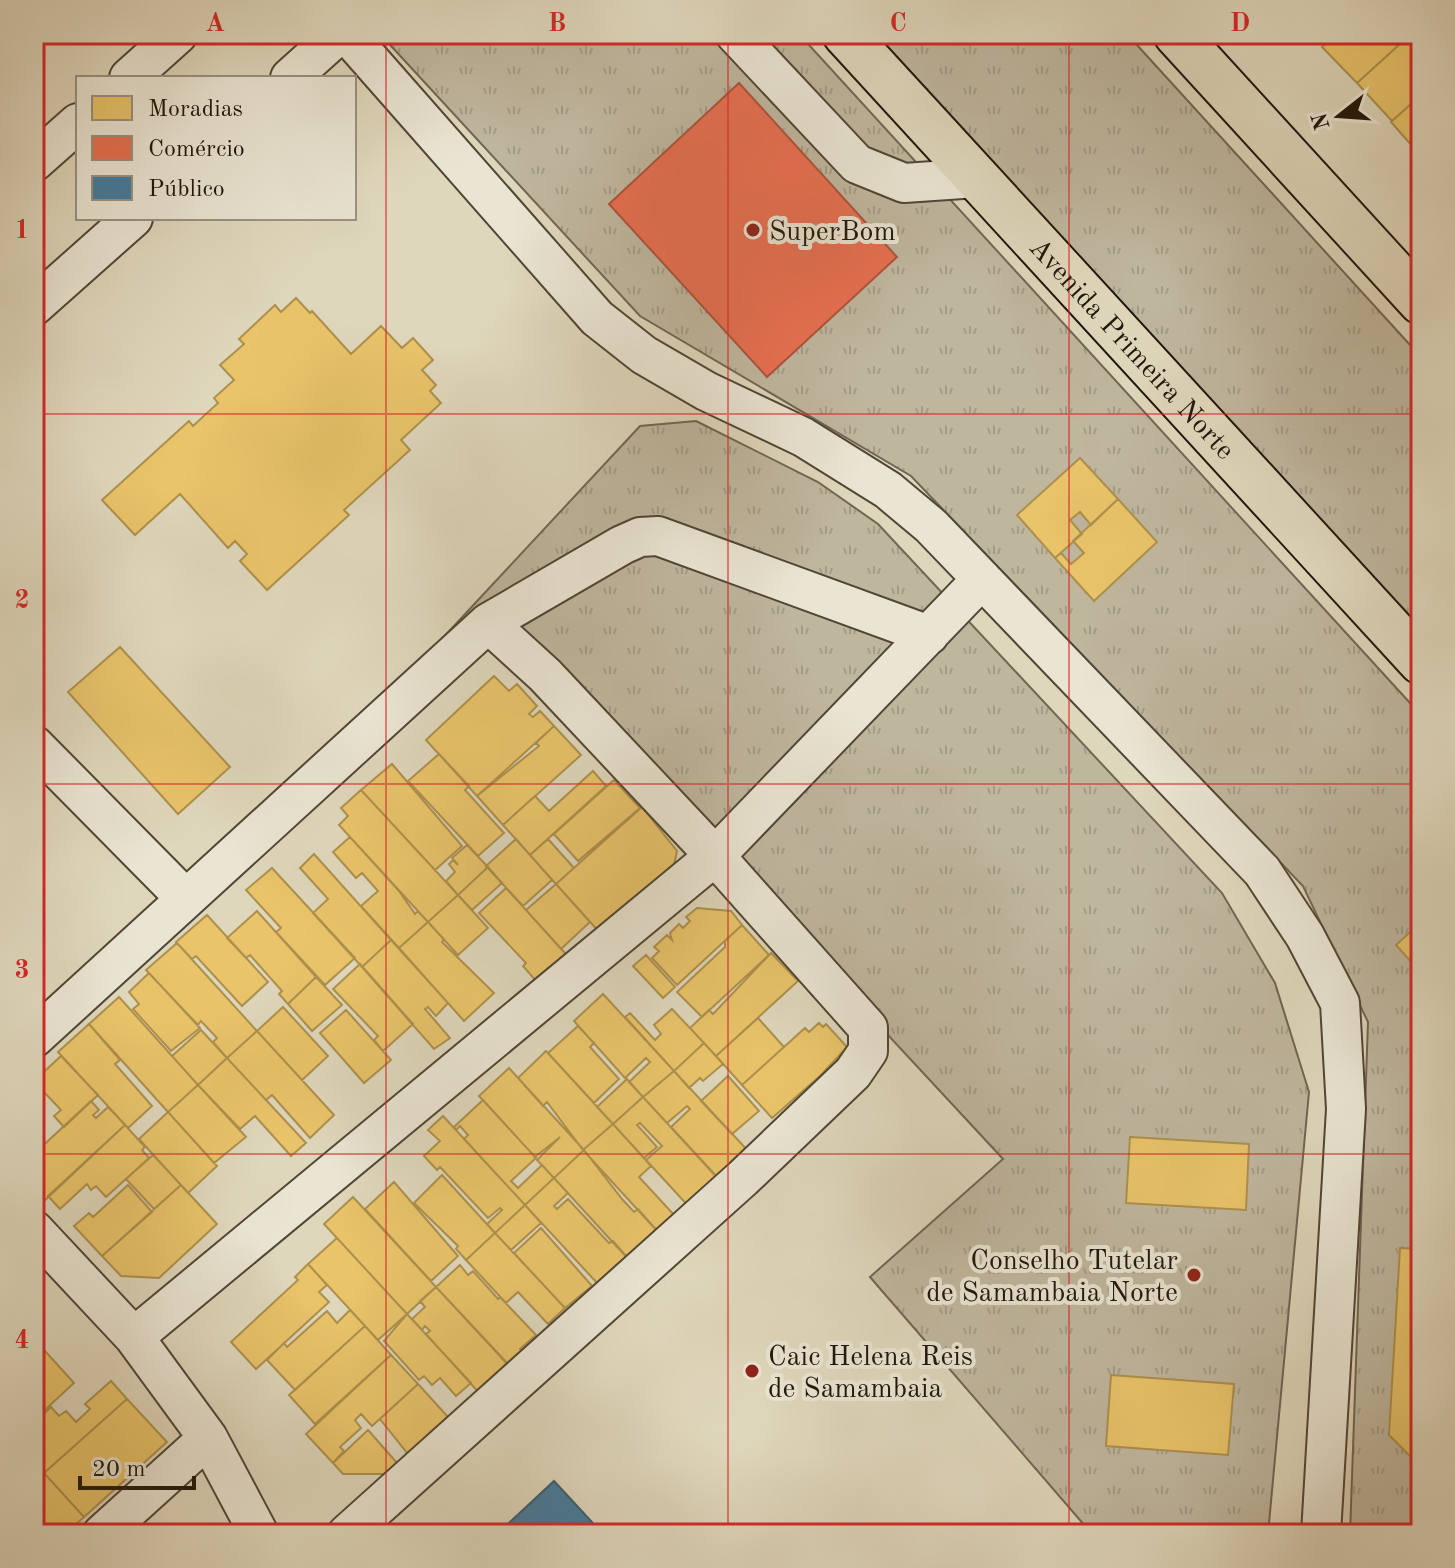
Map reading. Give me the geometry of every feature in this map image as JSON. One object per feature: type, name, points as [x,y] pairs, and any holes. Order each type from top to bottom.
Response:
[{"type":"main road","name":"Avenida Primeira Norte","points":[[845,34],[1421,662]]},
{"type":"main road","points":[[1176,34],[1421,302]]},
{"type":"street","points":[[131,76],[178,34]]},
{"type":"street","points":[[292,76],[339,34]]},
{"type":"street","points":[[347,34],[597,318],[644,355],[706,391],[803,437],[888,490],[931,526],[1262,871],[1305,936],[1340,1003],[1346,1109],[1321,1534]]},
{"type":"street","points":[[735,34],[857,164],[904,183],[977,178]]},
{"type":"street","points":[[39,149],[76,124]]},
{"type":"street","points":[[34,306],[131,220]]},
{"type":"street","points":[[34,1038],[488,623],[622,545],[640,537],[658,536],[929,635]]},
{"type":"street","points":[[134,1337],[715,856],[982,579]]},
{"type":"street","points":[[347,1534],[743,1178],[853,1073],[868,1051],[870,1038],[863,1020],[545,675],[488,623]]},
{"type":"street","points":[[34,745],[186,899]]},
{"type":"street","points":[[35,1234],[134,1337],[208,1438],[259,1534]]},
{"type":"street","points":[[102,1534],[208,1438]]},
{"type":"green space","points":[[380,34],[799,34],[1421,715],[1421,1534],[1350,1534],[1368,1022],[1303,886],[911,476],[640,316]]},
{"type":"green space","points":[[870,34],[1127,34],[1421,357],[1421,631]]},
{"type":"green space","points":[[696,421],[818,482],[878,524],[1222,893],[1275,983],[1309,1092],[1268,1534],[1092,1534],[870,1277],[1003,1159],[515,633],[439,642],[640,426]]},
{"type":"building: Moradias","points":[[1335,34],[1411,34],[1357,83],[1322,47]]},
{"type":"building: Moradias","points":[[1411,34],[1421,41],[1421,95],[1392,121],[1357,83]]},
{"type":"building: Moradias","points":[[1421,95],[1421,156],[1391,122]]},
{"type":"building: Moradias","points":[[296,298],[351,354],[381,326],[402,348],[413,338],[433,360],[422,370],[436,385],[430,391],[441,403],[401,440],[410,450],[344,510],[349,515],[267,590],[240,561],[247,554],[235,541],[228,548],[180,494],[135,535],[102,500],[189,421],[193,426],[218,403],[214,398],[234,380],[220,365],[244,344],[239,339],[275,305],[281,312]]},
{"type":"building: Moradias","points":[[1080,458],[1118,499],[1091,525],[1080,512],[1070,520],[1082,534],[1055,558],[1017,515]]},
{"type":"building: Moradias","points":[[1118,499],[1157,542],[1094,601],[1055,558],[1061,553],[1071,564],[1084,553],[1073,541]]},
{"type":"building: Moradias","points":[[120,647],[230,767],[178,814],[68,692]]},
{"type":"building: Moradias","points":[[494,676],[509,691],[517,684],[537,706],[529,714],[533,717],[540,711],[554,726],[477,796],[426,740]]},
{"type":"building: Moradias","points":[[554,726],[581,755],[503,825],[477,796],[539,746],[536,743]]},
{"type":"building: Moradias","points":[[439,754],[469,786],[465,790],[504,833],[478,856],[408,781]]},
{"type":"building: Moradias","points":[[392,764],[462,846],[435,870],[361,790]]},
{"type":"building: Moradias","points":[[593,771],[606,786],[530,855],[503,825],[535,796],[549,811]]},
{"type":"building: Moradias","points":[[614,780],[640,808],[578,861],[554,834]]},
{"type":"building: Moradias","points":[[361,790],[458,895],[428,922],[339,825],[348,816],[341,808]]},
{"type":"building: Moradias","points":[[642,807],[677,851],[673,869],[601,934],[556,884]]},
{"type":"building: Moradias","points":[[350,837],[399,891],[415,914],[418,911],[428,922],[399,948],[361,906],[378,891],[362,873],[356,878],[333,852]]},
{"type":"building: Moradias","points":[[516,839],[552,880],[523,906],[486,866]]},
{"type":"building: Moradias","points":[[548,839],[574,868],[556,884],[530,855]]},
{"type":"building: Moradias","points":[[467,845],[488,867],[458,895],[446,881],[455,872],[449,864],[453,860],[458,865],[452,858]]},
{"type":"building: Moradias","points":[[314,854],[391,940],[362,967],[313,913],[328,899],[300,868]]},
{"type":"building: Moradias","points":[[488,867],[502,883],[472,910],[458,895]]},
{"type":"building: Moradias","points":[[272,868],[355,958],[325,985],[276,932],[281,928],[246,890]]},
{"type":"building: Moradias","points":[[556,884],[590,922],[561,949],[526,910]]},
{"type":"building: Moradias","points":[[506,888],[566,954],[537,982],[523,966],[526,963],[479,913]]},
{"type":"building: Moradias","points":[[458,895],[488,928],[458,955],[428,922]]},
{"type":"building: Moradias","points":[[697,908],[731,911],[742,925],[677,985],[652,958],[659,951],[654,947],[667,935],[672,940],[670,933],[679,924],[683,928],[690,921],[686,917]]},
{"type":"building: Moradias","points":[[257,911],[316,977],[288,1004],[279,994],[282,991],[250,955],[246,958],[227,938]]},
{"type":"building: Moradias","points":[[207,915],[268,982],[242,1006],[196,956],[192,959],[176,942]]},
{"type":"building: Moradias","points":[[428,922],[444,939],[442,942],[494,993],[464,1021],[399,948]]},
{"type":"building: Moradias","points":[[1421,922],[1421,973],[1396,945]]},
{"type":"building: Moradias","points":[[742,925],[769,955],[702,1017],[677,992],[725,947],[725,941]]},
{"type":"building: Moradias","points":[[391,940],[448,1003],[436,1016],[428,1007],[425,1009],[450,1038],[434,1049],[362,967]]},
{"type":"building: Moradias","points":[[177,943],[257,1031],[227,1058],[213,1042],[217,1038],[201,1021],[198,1025],[146,970]]},
{"type":"building: Moradias","points":[[771,953],[798,981],[716,1056],[690,1028],[709,1010],[713,1014]]},
{"type":"building: Moradias","points":[[646,955],[675,987],[663,998],[633,966]]},
{"type":"building: Moradias","points":[[360,964],[413,1024],[383,1051],[374,1040],[378,1036],[333,989]]},
{"type":"building: Moradias","points":[[149,973],[200,1028],[171,1051],[133,1009],[139,1004],[129,992]]},
{"type":"building: Moradias","points":[[316,977],[342,1005],[312,1031],[288,1004]]},
{"type":"building: Moradias","points":[[603,994],[674,1071],[643,1097],[629,1082],[650,1062],[646,1058],[625,1078],[574,1021]]},
{"type":"building: Moradias","points":[[119,997],[198,1085],[168,1112],[89,1024]]},
{"type":"building: Moradias","points":[[283,1007],[328,1056],[302,1080],[257,1031]]},
{"type":"building: Moradias","points":[[672,1009],[704,1043],[674,1071],[625,1017],[630,1013],[655,1040],[661,1034],[654,1025]]},
{"type":"building: Moradias","points":[[346,1010],[391,1060],[364,1083],[320,1033]]},
{"type":"building: Moradias","points":[[758,1018],[784,1047],[742,1085],[716,1056]]},
{"type":"building: Moradias","points":[[819,1023],[823,1027],[826,1024],[847,1047],[820,1076],[772,1118],[742,1085],[805,1028],[809,1032]]},
{"type":"building: Moradias","points":[[89,1024],[120,1060],[115,1064],[152,1106],[128,1128],[58,1052]]},
{"type":"building: Moradias","points":[[578,1026],[594,1043],[590,1047],[619,1079],[594,1103],[548,1053]]},
{"type":"building: Moradias","points":[[201,1030],[227,1058],[198,1085],[172,1056]]},
{"type":"building: Moradias","points":[[257,1031],[334,1115],[310,1138],[272,1095],[266,1100],[227,1058]]},
{"type":"building: Moradias","points":[[704,1043],[723,1064],[689,1088],[674,1071]]},
{"type":"building: Moradias","points":[[546,1051],[613,1124],[583,1150],[547,1102],[543,1106],[518,1078]]},
{"type":"building: Moradias","points":[[61,1056],[98,1095],[64,1127],[54,1116],[61,1110],[42,1090],[39,1093],[34,1088],[34,1081]]},
{"type":"building: Moradias","points":[[227,1058],[306,1143],[291,1156],[255,1116],[240,1129],[198,1085]]},
{"type":"building: Moradias","points":[[509,1068],[584,1150],[554,1178],[537,1160],[560,1137],[535,1157],[479,1096]]},
{"type":"building: Moradias","points":[[674,1071],[749,1152],[719,1179],[671,1127],[690,1109],[687,1106],[667,1123],[643,1097]]},
{"type":"building: Moradias","points":[[728,1076],[759,1111],[732,1134],[701,1101]]},
{"type":"building: Moradias","points":[[627,1079],[643,1097],[613,1124],[597,1107]]},
{"type":"building: Moradias","points":[[198,1085],[246,1137],[214,1163],[168,1112]]},
{"type":"building: Moradias","points":[[643,1097],[722,1183],[692,1210],[646,1160],[662,1146],[640,1123],[637,1125],[657,1147],[644,1158],[613,1124]]},
{"type":"building: Moradias","points":[[483,1100],[536,1158],[511,1181],[518,1188],[542,1165],[554,1178],[525,1205],[464,1139],[468,1135],[460,1126],[456,1130],[454,1127]]},
{"type":"building: Moradias","points":[[91,1101],[99,1110],[93,1115],[96,1118],[108,1107],[125,1125],[41,1204],[34,1196],[34,1154]]},
{"type":"building: Moradias","points":[[168,1112],[217,1166],[188,1193],[139,1139]]},
{"type":"building: Moradias","points":[[443,1116],[525,1205],[495,1233],[487,1224],[502,1210],[500,1208],[488,1218],[440,1167],[437,1170],[424,1156],[440,1141],[428,1130]]},
{"type":"building: Moradias","points":[[613,1124],[651,1166],[639,1177],[675,1216],[658,1232],[583,1150]]},
{"type":"building: Moradias","points":[[125,1125],[145,1147],[142,1150],[149,1158],[106,1197],[96,1186],[91,1190],[87,1184],[60,1209],[48,1196]]},
{"type":"building: Moradias","points":[[1130,1137],[1249,1144],[1246,1210],[1126,1203]]},
{"type":"building: Moradias","points":[[584,1150],[622,1199],[634,1212],[638,1209],[660,1234],[630,1261],[554,1178]]},
{"type":"building: Moradias","points":[[153,1155],[181,1185],[154,1209],[126,1179]]},
{"type":"building: Moradias","points":[[442,1175],[495,1233],[466,1260],[456,1249],[458,1246],[414,1203]]},
{"type":"building: Moradias","points":[[554,1178],[568,1193],[554,1206],[557,1209],[568,1199],[609,1243],[613,1241],[627,1257],[598,1284],[525,1205]]},
{"type":"building: Moradias","points":[[394,1182],[458,1256],[431,1281],[365,1209]]},
{"type":"building: Moradias","points":[[128,1185],[152,1212],[102,1256],[74,1226],[89,1213],[93,1217]]},
{"type":"building: Moradias","points":[[181,1185],[217,1224],[159,1278],[121,1276],[102,1256]]},
{"type":"building: Moradias","points":[[353,1197],[436,1287],[407,1314],[324,1224]]},
{"type":"building: Moradias","points":[[525,1205],[541,1223],[511,1250],[495,1233]]},
{"type":"building: Moradias","points":[[541,1228],[592,1286],[565,1308],[514,1253]]},
{"type":"building: Moradias","points":[[495,1233],[565,1308],[548,1324],[518,1292],[506,1303],[466,1260]]},
{"type":"building: Moradias","points":[[337,1238],[407,1314],[378,1340],[308,1264]]},
{"type":"building: Moradias","points":[[1400,1248],[1421,1249],[1419,1465],[1389,1435]]},
{"type":"building: Moradias","points":[[308,1264],[327,1285],[319,1292],[329,1302],[256,1369],[231,1342],[298,1280],[295,1277]]},
{"type":"building: Moradias","points":[[460,1265],[468,1275],[473,1271],[536,1335],[520,1349],[524,1353],[510,1366],[436,1287]]},
{"type":"building: Moradias","points":[[436,1287],[511,1368],[481,1395],[426,1334],[430,1331],[425,1326],[422,1330],[412,1319],[425,1307],[420,1301]]},
{"type":"building: Moradias","points":[[350,1310],[365,1326],[295,1390],[267,1360],[284,1343],[287,1347],[327,1311],[337,1323]]},
{"type":"building: Moradias","points":[[407,1314],[471,1383],[456,1396],[440,1378],[432,1385],[424,1376],[419,1380],[384,1341]]},
{"type":"building: Moradias","points":[[365,1326],[391,1355],[315,1424],[289,1395]]},
{"type":"building: Moradias","points":[[45,1351],[74,1383],[34,1420],[34,1360]]},
{"type":"building: Moradias","points":[[391,1355],[418,1384],[372,1426],[361,1414],[355,1420],[361,1428],[340,1447],[344,1451],[333,1463],[306,1434]]},
{"type":"building: Moradias","points":[[1111,1375],[1234,1384],[1228,1455],[1106,1446]]},
{"type":"building: Moradias","points":[[111,1381],[127,1399],[44,1473],[34,1462],[34,1423],[51,1407],[59,1416],[66,1411],[76,1422],[90,1409],[85,1404]]},
{"type":"building: Moradias","points":[[418,1384],[448,1417],[408,1454],[380,1419]]},
{"type":"building: Moradias","points":[[127,1399],[167,1442],[84,1517],[44,1473]]},
{"type":"building: Moradias","points":[[368,1430],[397,1463],[384,1474],[343,1474],[333,1463]]},
{"type":"building: Moradias","points":[[34,1462],[84,1517],[65,1534],[46,1534],[34,1521]]},
{"type":"building: Comércio","name":"SuperBom","points":[[739,83],[897,257],[767,377],[609,204]]},
{"type":"building: Público","points":[[554,1481],[603,1534],[497,1534]]},
{"type":"place","name":"SuperBom","points":[[753,230]]},
{"type":"place","name":"Conselho Tutelar de Samambaia Norte","points":[[1194,1275]]},
{"type":"place","name":"Caic Helena Reis de Samambaia","points":[[752,1371]]}]
